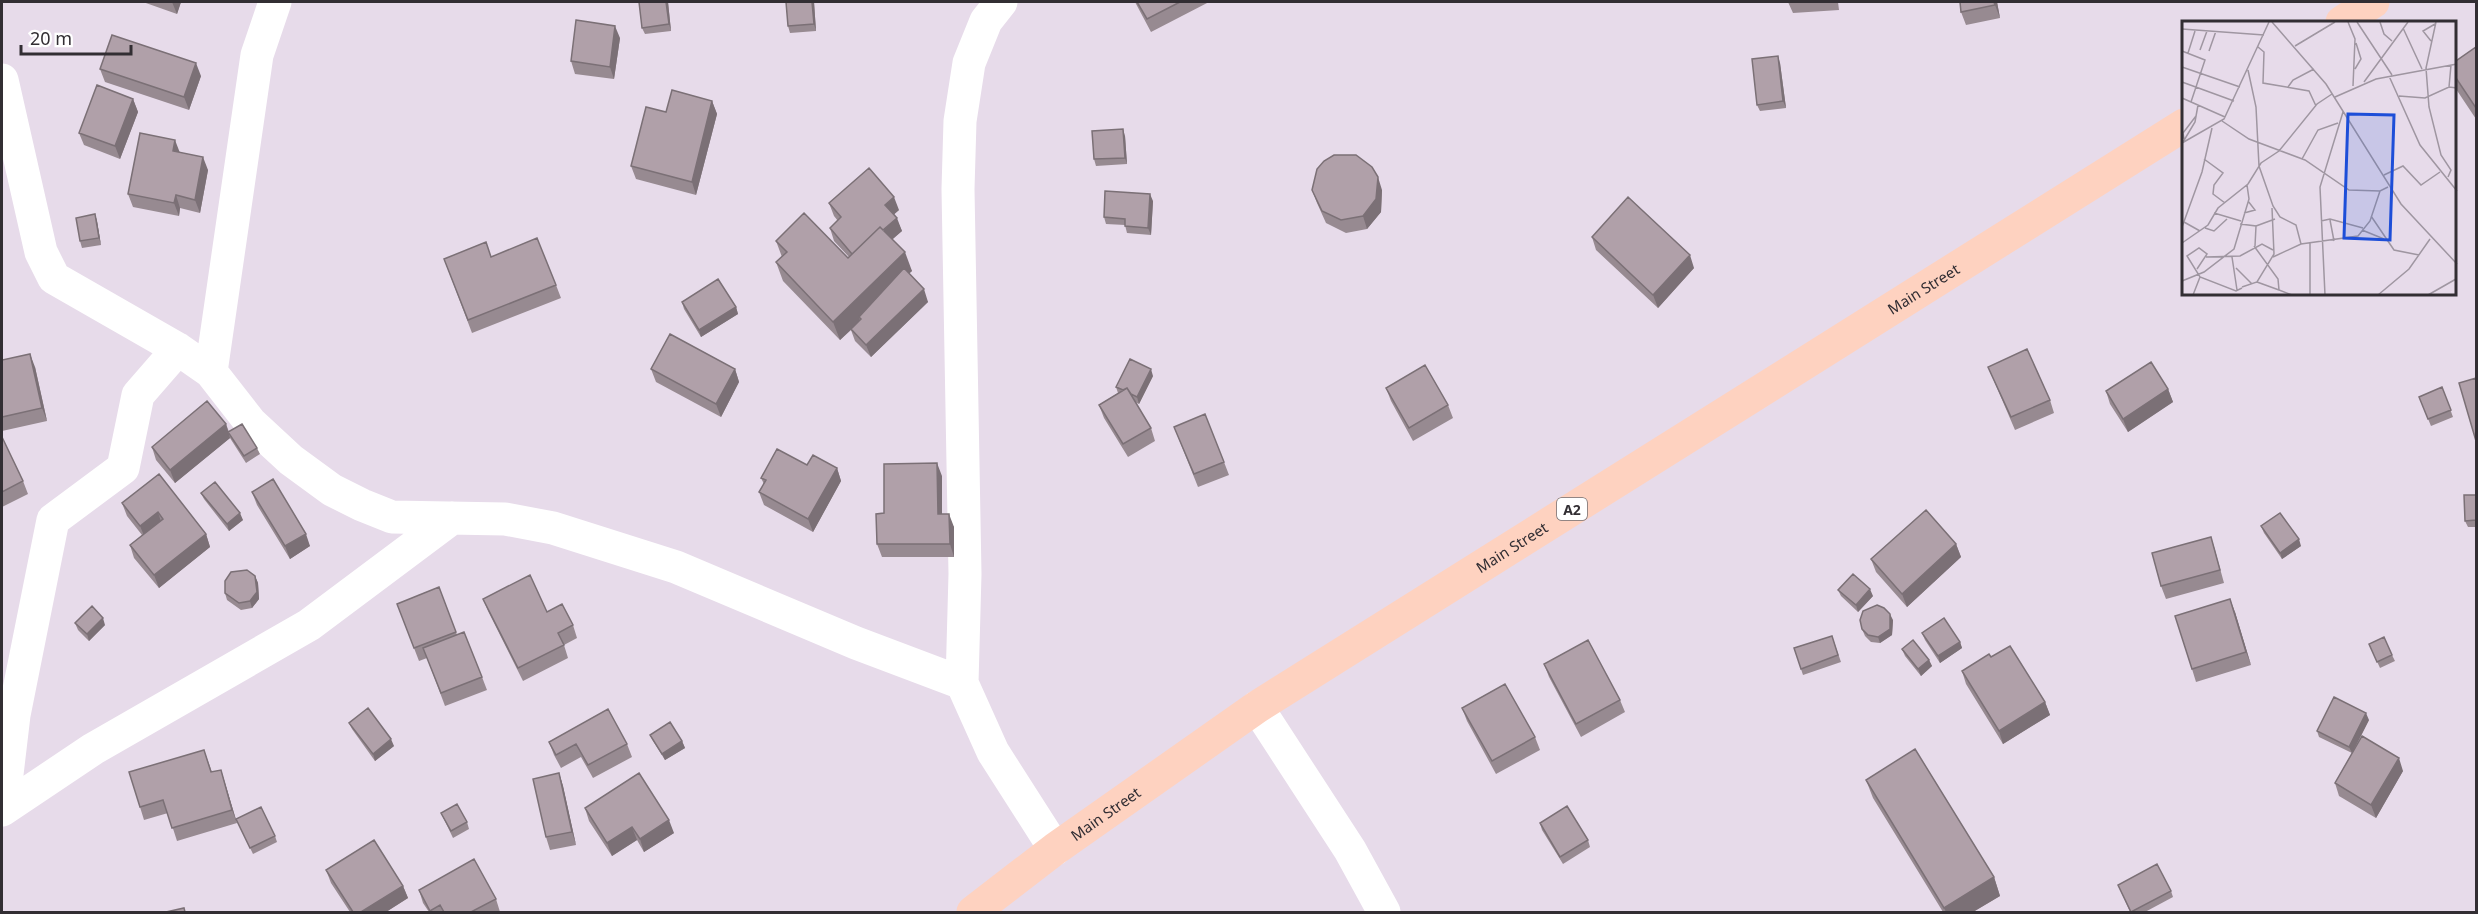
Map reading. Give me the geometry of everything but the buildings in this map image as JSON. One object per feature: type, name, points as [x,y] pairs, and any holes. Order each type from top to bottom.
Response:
[{"type":"highway","points":[[2344,21],[2373,2]]},
{"type":"highway","name":"Main Street","points":[[974,912],[1055,849],[1257,707],[2182,126]]},
{"type":"street","points":[[211,372],[257,55],[275,2]]},
{"type":"street","points":[[1001,2],[986,21],[969,63],[960,122],[958,189],[964,574],[962,683],[993,752],[1055,849]]},
{"type":"street","points":[[2,80],[41,252],[54,278],[178,349],[211,372],[250,422],[291,460],[332,490],[362,506],[392,517],[506,519],[553,528],[665,563],[856,643],[962,683]]},
{"type":"street","points":[[2,809],[14,715],[53,520],[123,468],[138,395],[178,349]]},
{"type":"street","points":[[2,809],[93,749],[309,625],[452,518]]},
{"type":"street","points":[[1257,707],[1350,850],[1384,912]]}]
